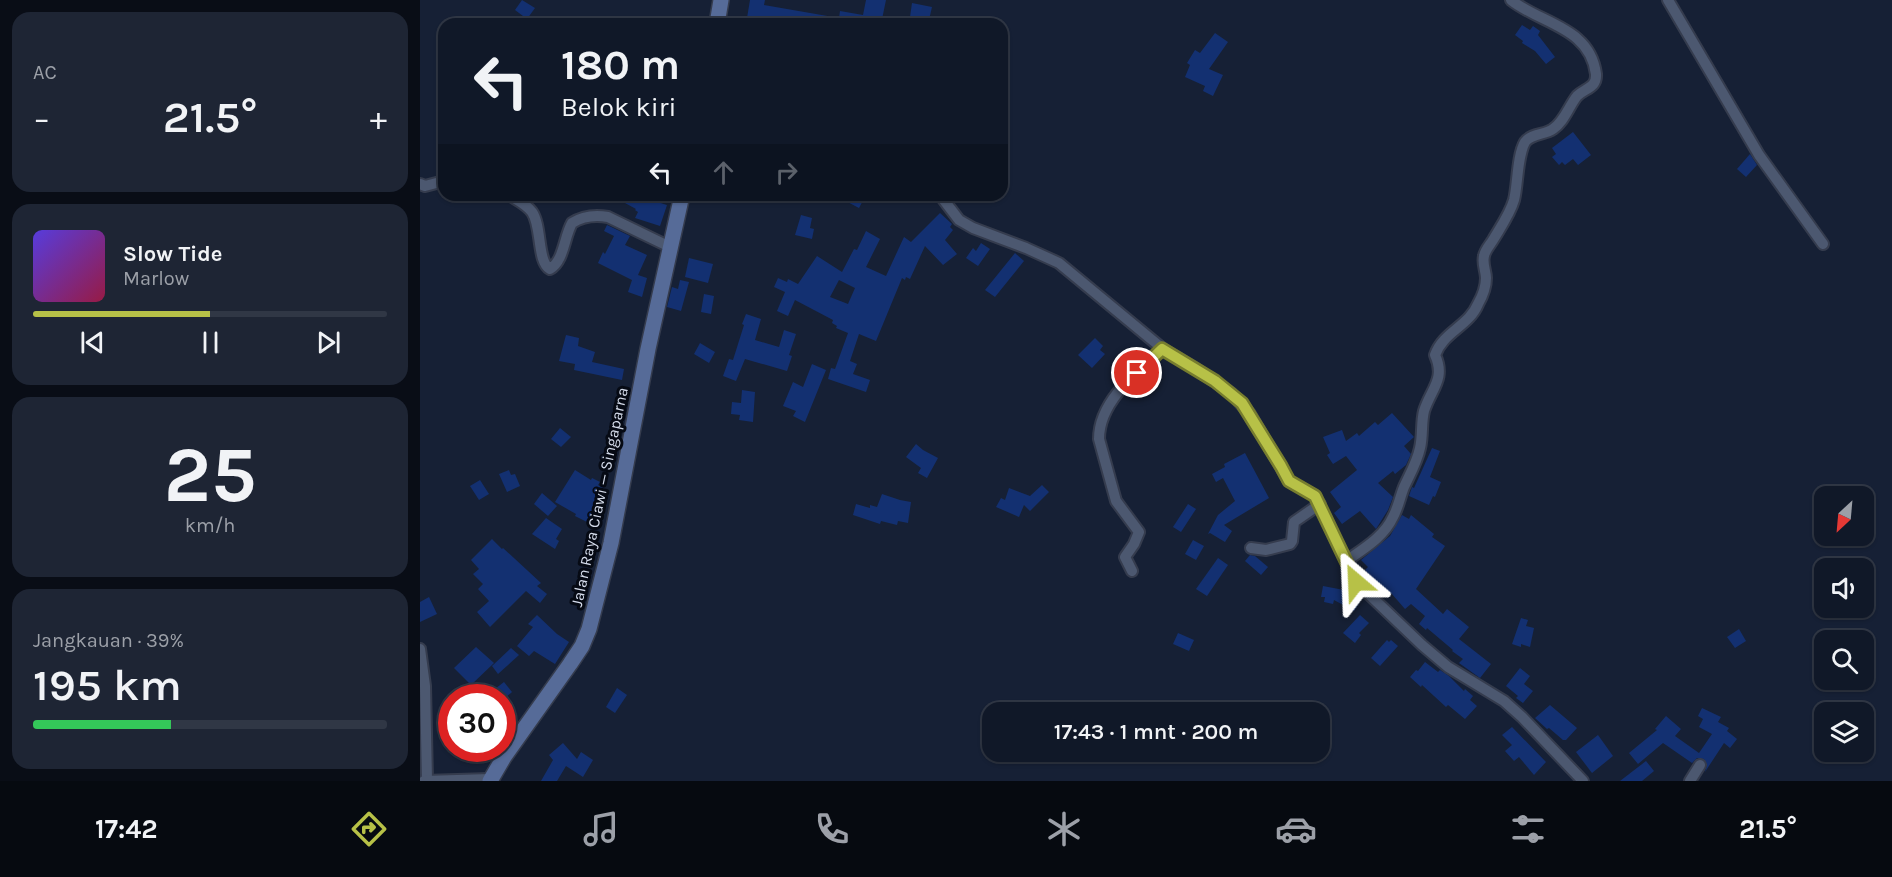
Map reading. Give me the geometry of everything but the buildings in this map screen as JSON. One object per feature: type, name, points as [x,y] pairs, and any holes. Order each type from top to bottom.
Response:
[{"type":"main road","points":[[718,18],[721,0]]},
{"type":"main road","name":"Jalan Raya Ciawi — Singaparna","points":[[490,780],[582,646],[589,629],[611,543],[648,349],[681,201]]},
{"type":"street","points":[[1346,561],[1384,531],[1393,518],[1403,489],[1417,460],[1421,445],[1422,421],[1429,398],[1440,375],[1435,355],[1438,346],[1473,315],[1479,303],[1486,279],[1484,254],[1513,202],[1522,151],[1526,142],[1531,137],[1555,128],[1582,91],[1591,88],[1594,82],[1596,75],[1588,48],[1552,23],[1510,0]]},
{"type":"street","points":[[1668,0],[1760,155],[1823,244]]},
{"type":"street","points":[[420,184],[425,186],[438,183]]},
{"type":"street","points":[[520,201],[535,217],[544,263],[550,269],[558,261],[572,223],[584,217],[600,215],[608,217],[670,247]]},
{"type":"street","points":[[945,201],[959,220],[973,228],[1059,263],[1162,349],[1215,381],[1242,403],[1289,481],[1315,496],[1356,582],[1422,645],[1448,666],[1504,702],[1522,717],[1583,781]]},
{"type":"street","points":[[1132,571],[1125,557],[1139,532],[1116,501],[1099,432],[1110,405],[1120,391],[1162,349]]},
{"type":"street","points":[[1251,548],[1266,550],[1288,545],[1292,541],[1294,522],[1320,504]]},
{"type":"street","points":[[420,649],[425,781],[490,780]]},
{"type":"street","points":[[1690,781],[1700,765]]},
{"type":"route","points":[[1137,373],[1162,349],[1215,381],[1242,403],[1289,481],[1315,496],[1356,582]]}]
